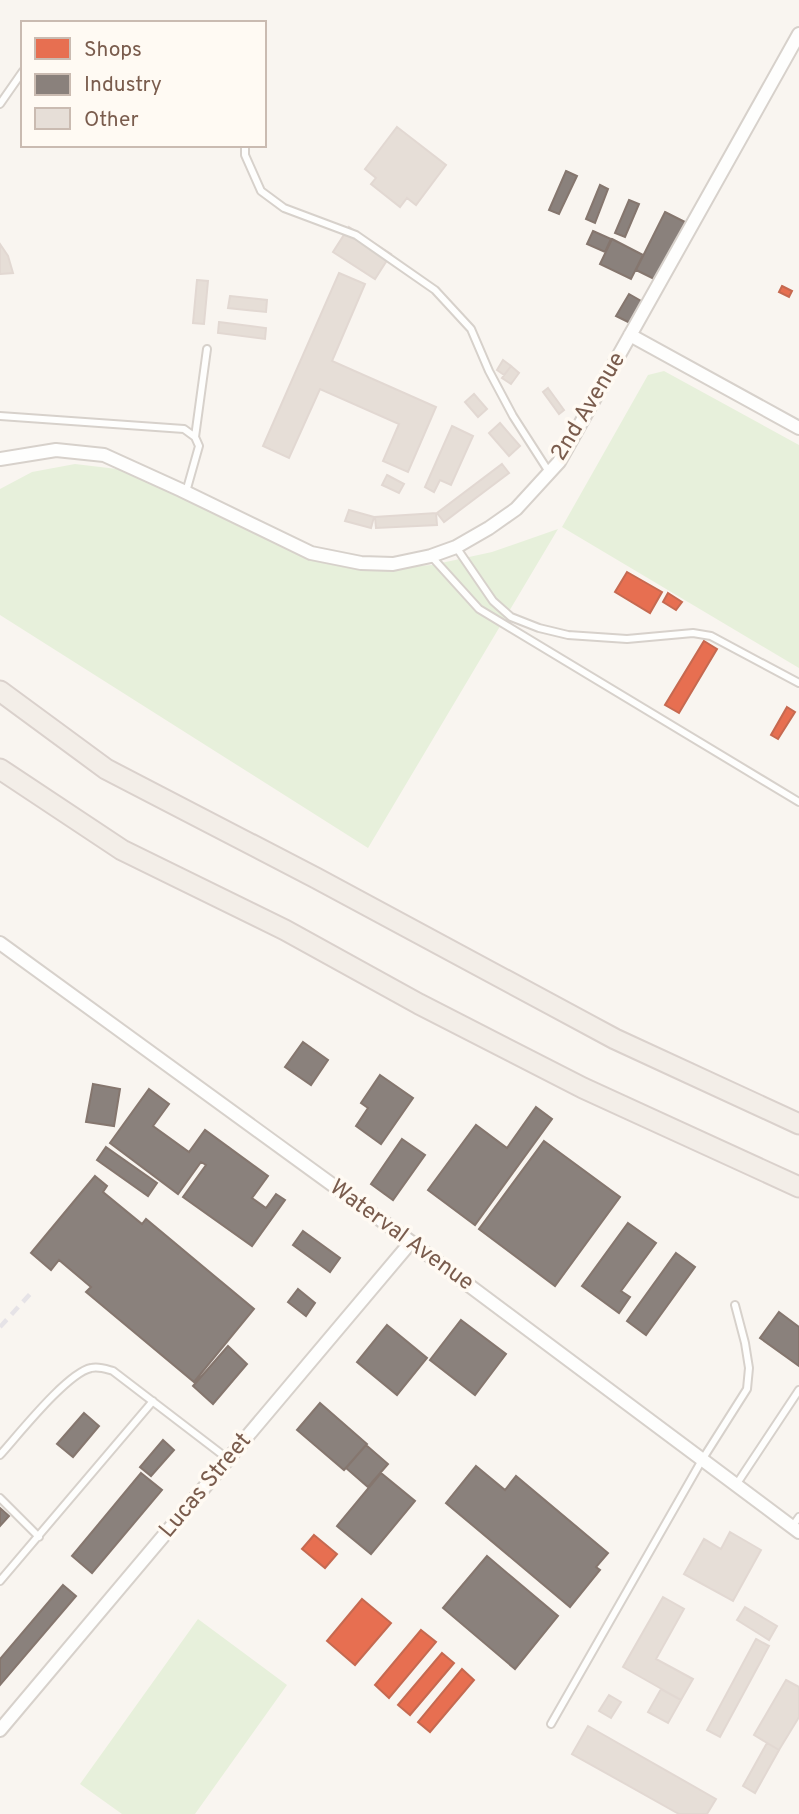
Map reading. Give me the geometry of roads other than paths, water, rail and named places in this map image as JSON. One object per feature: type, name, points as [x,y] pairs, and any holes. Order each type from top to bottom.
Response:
[{"type":"main road","points":[[0,691],[106,769],[316,878],[615,1039],[799,1124]]},
{"type":"main road","points":[[0,769],[122,850],[285,930],[419,1004],[583,1088],[799,1187]]},
{"type":"street","name":"2nd Avenue","points":[[0,459],[56,450],[104,455],[311,553],[361,564],[393,564],[431,556],[456,547],[516,509],[559,462],[799,34]]},
{"type":"street","points":[[631,335],[799,428]]},
{"type":"street","name":"Waterval Avenue","points":[[0,943],[411,1242],[736,1485],[797,1526]]},
{"type":"street","name":"Lucas Street","points":[[0,1730],[411,1242]]},
{"type":"lane","points":[[0,104],[21,74]]},
{"type":"lane","points":[[245,147],[245,155],[261,191],[284,208],[356,235],[435,290],[471,329],[513,416],[549,472]]},
{"type":"lane","points":[[195,436],[207,349]]},
{"type":"lane","points":[[0,416],[184,429],[195,436],[200,446],[186,492]]},
{"type":"lane","points":[[456,547],[492,601],[511,617],[568,635],[627,639],[693,633],[711,636],[799,683]]},
{"type":"lane","points":[[431,556],[479,609],[799,802]]},
{"type":"lane","points":[[551,1724],[702,1460],[747,1389],[749,1368],[735,1305]]},
{"type":"lane","points":[[0,1455],[79,1373],[92,1368],[103,1368],[113,1371],[228,1459]]},
{"type":"lane","points":[[736,1485],[799,1390]]},
{"type":"lane","points":[[0,1581],[153,1401]]},
{"type":"lane","points":[[0,1498],[39,1536]]},
{"type":"railway","points":[[0,1327],[31,1293]]}]
